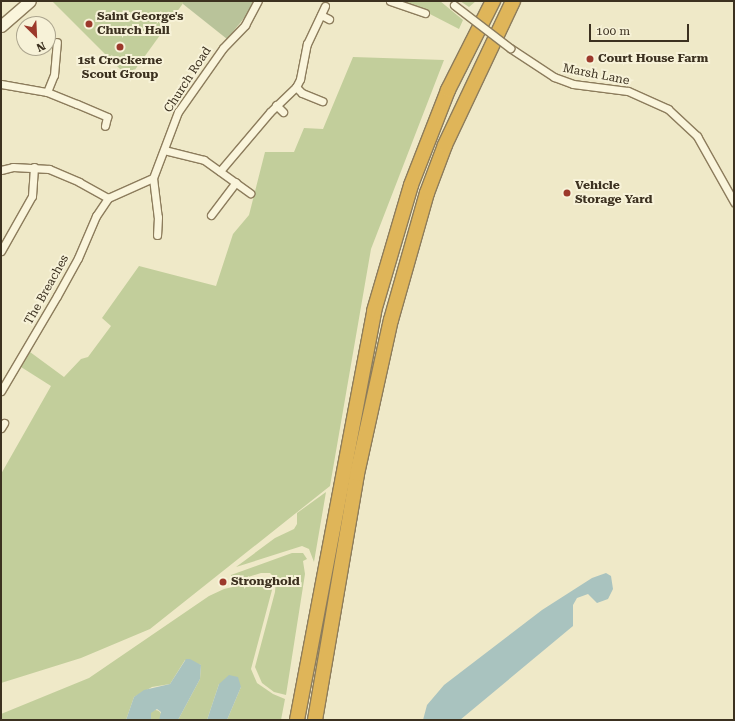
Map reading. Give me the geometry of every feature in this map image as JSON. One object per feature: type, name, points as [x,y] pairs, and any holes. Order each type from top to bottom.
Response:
[{"type":"highway","points":[[297,720],[340,485],[374,311],[411,185],[448,90],[493,1]]},
{"type":"highway","points":[[315,720],[325,670],[357,474],[391,320],[427,193],[445,145],[502,20],[514,1]]},
{"type":"street","points":[[1,26],[30,1]]},
{"type":"street","name":"Church Road","points":[[153,178],[178,112],[223,48],[245,25],[258,1]]},
{"type":"street","points":[[390,1],[425,13]]},
{"type":"street","name":"Marsh Lane","points":[[452,3],[510,48],[554,77],[572,84],[628,91],[668,109],[697,136],[718,176],[734,202]]},
{"type":"street","points":[[220,171],[276,105],[296,87],[300,79],[307,44],[325,6]]},
{"type":"street","points":[[321,15],[329,19]]},
{"type":"street","points":[[47,92],[54,75],[59,46]]},
{"type":"street","points":[[1,84],[47,92],[110,116],[105,126]]},
{"type":"street","points":[[296,87],[312,97],[322,101]]},
{"type":"street","points":[[312,97],[315,89]]},
{"type":"street","points":[[276,105],[283,112]]},
{"type":"street","points":[[164,150],[196,156],[250,193]]},
{"type":"street","points":[[1,170],[34,167],[50,169],[79,182],[108,198],[153,178],[158,217],[157,235]]},
{"type":"street","points":[[1,251],[32,196],[34,167]]},
{"type":"street","points":[[211,215],[236,182]]},
{"type":"street","name":"The Breaches","points":[[2,388],[57,296],[78,258],[96,216],[108,198]]},
{"type":"green space","points":[[52,1],[183,1],[184,2],[129,78]]},
{"type":"green space","points":[[183,1],[253,1],[249,12],[227,39],[183,4]]},
{"type":"green space","points":[[394,1],[440,1],[463,20],[459,29],[426,12]]},
{"type":"green space","points":[[460,1],[476,1],[469,7]]},
{"type":"green space","points":[[353,57],[444,60],[371,249],[330,486],[150,629],[81,658],[1,683],[1,474],[51,386],[21,367],[30,352],[64,377],[81,359],[88,357],[111,326],[102,318],[139,266],[216,286],[233,234],[249,215],[265,152],[294,152],[304,128],[323,129]]},
{"type":"green space","points":[[326,492],[314,562],[309,549],[302,546],[236,567],[275,538],[294,529],[297,524],[297,513]]},
{"type":"green space","points":[[292,553],[303,553],[307,559],[303,561],[305,574],[286,695],[274,692],[262,683],[255,667],[275,592],[276,579],[270,573],[261,573],[232,582],[231,575]]},
{"type":"green space","points":[[262,580],[270,581],[272,590],[251,669],[257,683],[273,694],[285,699],[281,720],[227,720],[241,687],[219,684],[207,720],[178,720],[200,679],[201,665],[185,660],[170,684],[152,687],[134,697],[126,720],[1,720],[1,714],[89,678],[209,596],[224,589]]},
{"type":"green space","points":[[153,710],[157,710],[159,711],[159,719],[153,720],[150,717],[150,713]]},
{"type":"water","points":[[606,573],[611,576],[613,589],[608,599],[597,603],[588,594],[577,598],[573,605],[573,626],[460,720],[423,720],[427,705],[444,685],[542,610],[592,578]]},
{"type":"water","points":[[186,659],[190,659],[201,665],[200,679],[178,720],[159,720],[161,712],[157,709],[151,713],[151,720],[126,720],[134,697],[144,690],[170,684]]},
{"type":"water","points":[[229,675],[238,677],[241,687],[227,720],[207,720],[219,684]]},
{"type":"place","name":"Saint George's Church Hall","points":[[89,24]]},
{"type":"place","name":"1st Crockerne Scout Group","points":[[120,47]]},
{"type":"place","name":"Court House Farm","points":[[590,59]]},
{"type":"place","name":"Vehicle Storage Yard","points":[[567,193]]},
{"type":"place","name":"Stronghold","points":[[223,582]]}]
